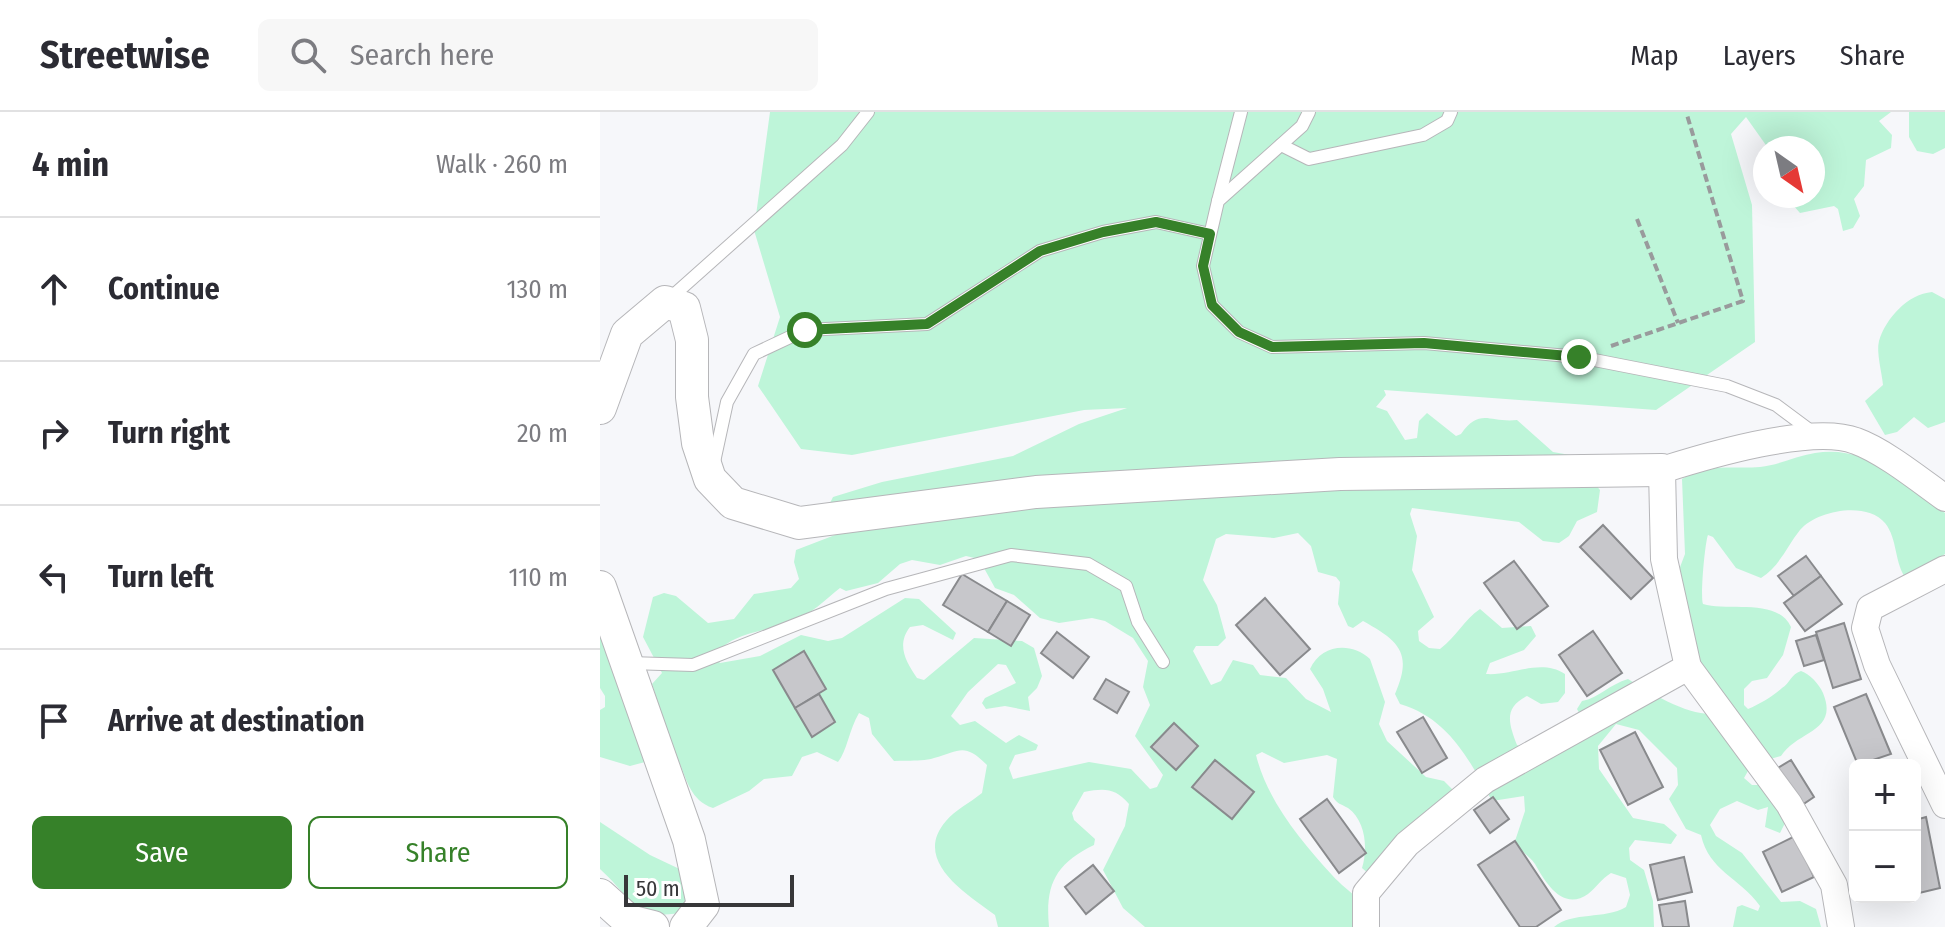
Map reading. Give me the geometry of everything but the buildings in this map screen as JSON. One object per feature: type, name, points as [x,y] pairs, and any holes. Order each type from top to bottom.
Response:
[{"type":"street","points":[[600,408],[627,334],[665,302],[684,308],[689,329],[698,443],[710,479],[733,503],[799,523],[1051,491],[1340,474],[1662,470],[1725,450],[1819,437],[1856,440],[1945,498]]},
{"type":"street","points":[[1662,470],[1664,559],[1688,667],[1802,827],[1834,885],[1841,927]]},
{"type":"street","points":[[1945,569],[1870,608],[1865,628],[1877,665],[1945,805]]},
{"type":"street","points":[[600,587],[689,840],[703,905],[686,927]]},
{"type":"street","points":[[1366,927],[1366,893],[1407,844],[1485,780],[1688,667]]},
{"type":"street","points":[[600,895],[629,921],[653,927]]},
{"type":"lane","points":[[665,302],[842,145],[868,112]]},
{"type":"lane","points":[[1241,112],[1203,266],[1212,305],[1239,332],[1272,347],[1424,343],[1579,357],[1727,386],[1776,405],[1819,437]]},
{"type":"lane","points":[[1218,201],[1302,126],[1309,112]]},
{"type":"lane","points":[[1281,145],[1309,159],[1423,135],[1447,121],[1451,112]]},
{"type":"lane","points":[[710,479],[727,402],[754,354],[805,330],[927,324],[1040,251],[1103,232],[1156,222],[1210,234]]},
{"type":"lane","points":[[627,663],[693,665],[886,589],[1011,555],[1088,564],[1126,586],[1138,622],[1163,662]]},
{"type":"path","points":[[1579,357],[1743,301],[1687,115]]},
{"type":"path","points":[[1637,219],[1678,323]]},
{"type":"green space","points":[[770,112],[1891,112],[1879,121],[1892,135],[1891,148],[1866,160],[1864,186],[1854,199],[1860,216],[1853,228],[1843,231],[1838,209],[1834,206],[1825,208],[1825,136],[1759,136],[1746,117],[1731,134],[1752,205],[1755,342],[1656,410],[1384,390],[1386,395],[1376,407],[1387,411],[1405,440],[1417,438],[1419,421],[1427,413],[1456,436],[1480,418],[1517,420],[1553,452],[1570,455],[1600,490],[1597,512],[1577,521],[1569,536],[1559,543],[1543,541],[1519,522],[1412,508],[1410,514],[1417,536],[1412,570],[1434,617],[1418,631],[1419,641],[1429,648],[1440,649],[1480,609],[1502,628],[1531,626],[1536,636],[1524,650],[1490,663],[1486,674],[1536,667],[1556,669],[1565,674],[1565,693],[1558,702],[1541,704],[1527,696],[1511,711],[1510,723],[1517,745],[1522,747],[1585,724],[1577,709],[1582,701],[1628,679],[1680,707],[1713,714],[1700,678],[1677,575],[1685,554],[1682,479],[1691,474],[1710,469],[1760,467],[1815,453],[1852,454],[1886,468],[1945,513],[1945,554],[1907,580],[1889,529],[1877,516],[1867,512],[1830,513],[1808,523],[1773,568],[1761,578],[1736,568],[1713,537],[1708,535],[1703,570],[1703,604],[1764,609],[1784,618],[1791,627],[1783,655],[1767,678],[1752,681],[1744,689],[1744,705],[1748,709],[1766,700],[1801,671],[1819,686],[1826,706],[1826,716],[1821,723],[1788,747],[1781,756],[1752,764],[1744,778],[1752,785],[1763,785],[1785,823],[1780,833],[1765,827],[1768,807],[1758,810],[1737,801],[1720,809],[1710,825],[1716,836],[1742,853],[1781,902],[1800,901],[1816,909],[1821,927],[1733,927],[1737,907],[1742,905],[1758,911],[1760,906],[1718,866],[1701,835],[1686,829],[1669,799],[1678,785],[1677,768],[1639,730],[1616,724],[1598,746],[1599,769],[1633,818],[1664,824],[1677,835],[1671,844],[1635,840],[1629,848],[1630,860],[1644,870],[1653,901],[1654,927],[1554,927],[1570,919],[1626,907],[1630,895],[1626,878],[1611,873],[1579,899],[1563,897],[1550,886],[1515,841],[1525,811],[1524,796],[1492,801],[1475,770],[1444,730],[1417,710],[1400,704],[1395,694],[1403,668],[1399,650],[1386,635],[1363,621],[1353,628],[1348,626],[1338,604],[1340,582],[1336,577],[1318,572],[1311,546],[1298,533],[1274,538],[1226,534],[1216,539],[1203,580],[1217,605],[1226,638],[1218,646],[1196,646],[1193,651],[1211,685],[1221,681],[1233,660],[1253,665],[1260,675],[1286,678],[1306,699],[1331,712],[1323,689],[1310,669],[1315,661],[1337,648],[1354,650],[1370,659],[1385,702],[1379,724],[1387,741],[1426,777],[1444,781],[1453,790],[1370,875],[1362,868],[1365,844],[1359,820],[1333,797],[1337,759],[1327,755],[1284,763],[1262,752],[1256,755],[1268,788],[1286,819],[1332,875],[1363,904],[1375,927],[1145,927],[1123,908],[1103,870],[1125,826],[1129,804],[1114,792],[1104,790],[1084,792],[1072,813],[1074,820],[1095,839],[1094,845],[1070,860],[1055,877],[1049,899],[1049,927],[998,927],[995,915],[947,876],[935,850],[937,836],[946,821],[982,793],[987,765],[973,753],[962,750],[929,759],[894,761],[872,734],[869,718],[859,713],[838,762],[817,752],[802,757],[792,776],[764,779],[749,791],[713,808],[704,804],[693,792],[675,754],[630,766],[600,757],[600,710],[605,707],[605,696],[600,688],[600,634],[660,724],[661,712],[652,684],[662,673],[643,637],[653,597],[664,593],[676,596],[708,623],[734,619],[754,594],[791,588],[799,579],[794,562],[796,550],[835,535],[852,523],[828,507],[833,497],[882,482],[1013,456],[1079,424],[1127,408],[1084,410],[852,455],[801,449],[758,386],[780,317],[754,230]],"holes":[[[966,556],[979,559],[995,588],[1014,595],[1040,618],[1059,623],[1092,618],[1105,621],[1133,638],[1148,661],[1143,687],[1150,705],[1135,736],[1163,775],[1157,787],[1150,789],[1131,769],[1089,762],[1013,779],[1009,768],[1015,755],[1036,750],[1038,745],[1019,735],[1006,743],[975,721],[960,725],[951,716],[968,692],[998,664],[1006,665],[1016,683],[985,698],[982,703],[986,709],[1005,706],[1030,711],[1028,697],[1037,688],[1042,676],[1034,648],[1022,641],[974,638],[924,680],[917,678],[906,660],[903,647],[910,627],[923,625],[953,640],[956,633],[919,599],[905,598],[842,638],[828,641],[801,635],[760,656],[720,663],[715,657],[729,642],[739,637],[800,618],[840,588],[846,591],[878,583],[900,564],[912,560],[940,565]]]},
{"type":"green space","points":[[1909,112],[1945,112],[1945,148],[1933,154],[1917,151],[1909,137]]},
{"type":"green space","points":[[1796,208],[1824,208],[1800,213]]},
{"type":"green space","points":[[1932,292],[1945,299],[1945,422],[1928,428],[1914,417],[1897,432],[1885,435],[1865,401],[1883,385],[1879,341],[1899,309],[1915,297]]},
{"type":"green space","points":[[600,822],[650,855],[688,873],[691,885],[684,912],[655,914],[644,910],[600,869]]},
{"type":"route","points":[[805,330],[927,324],[1040,251],[1103,232],[1156,222],[1210,234],[1203,266],[1212,305],[1239,332],[1272,347],[1424,343],[1579,357]]}]
